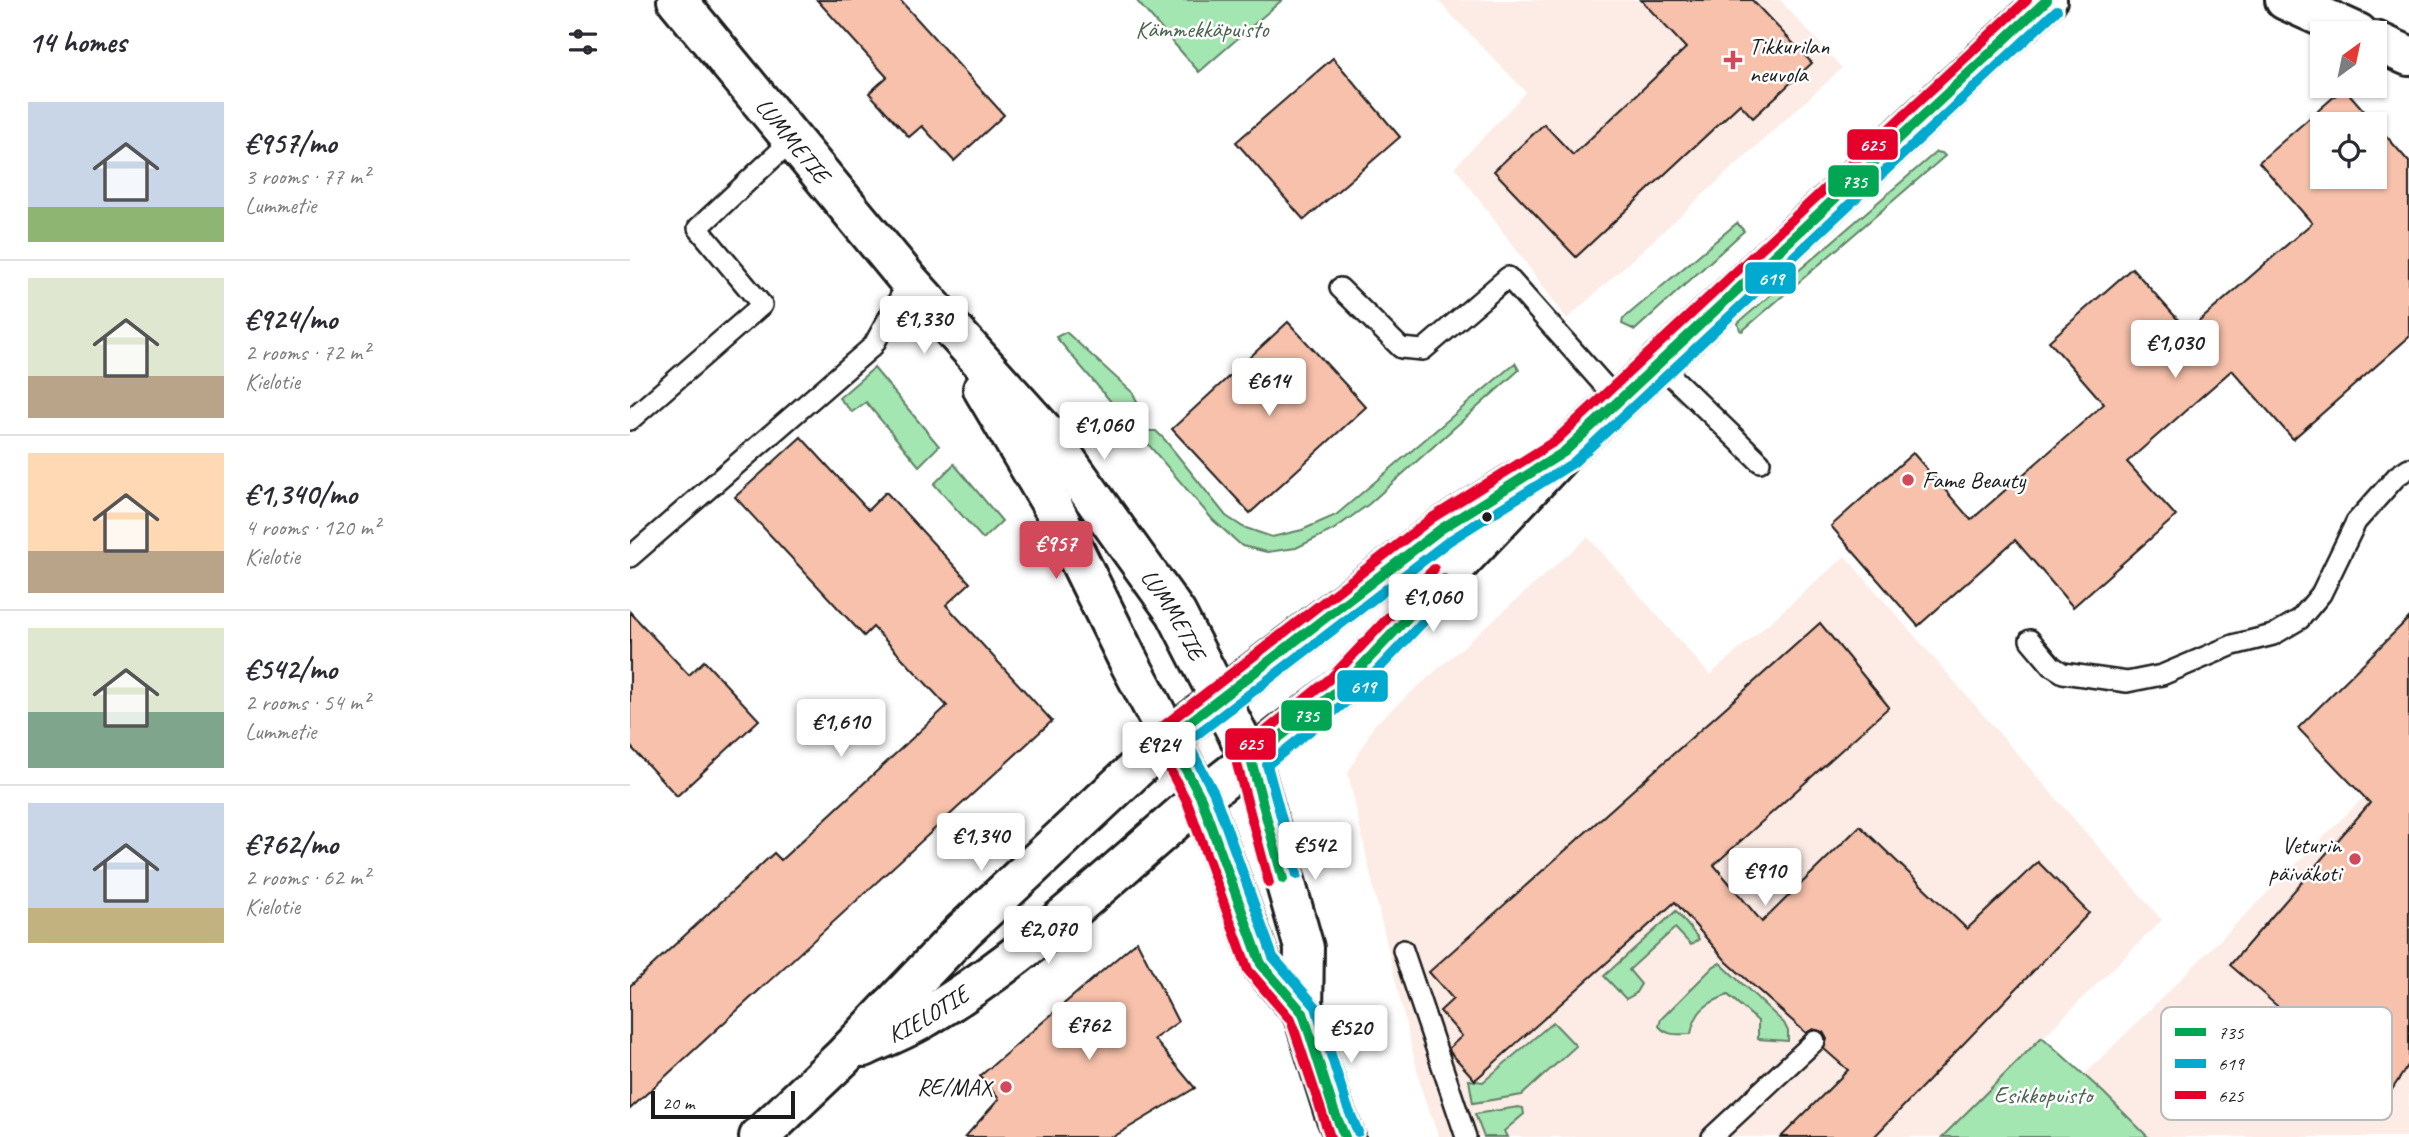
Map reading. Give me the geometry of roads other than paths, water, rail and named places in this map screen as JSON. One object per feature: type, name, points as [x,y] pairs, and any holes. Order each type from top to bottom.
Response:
[{"type":"street","name":"LUMMETIE","points":[[677,0],[909,281],[1052,440],[1177,613],[1251,760],[1304,948],[1303,1013],[1345,1137]]},
{"type":"street","name":"KIELOTIE","points":[[843,1057],[924,1018],[974,986],[1070,912],[1201,798],[1342,687],[1564,452],[2047,0]]},
{"type":"street","points":[[2285,0],[2331,21]]},
{"type":"street","points":[[2387,46],[2409,56]]},
{"type":"street","name":"LUMMETIE","points":[[909,281],[989,398],[1053,507],[1128,660],[1201,798],[1261,964],[1303,1013]]},
{"type":"street","name":"KIELOTIE","points":[[759,1137],[843,1057],[963,931],[1169,738],[1441,529],[1564,452]]},
{"type":"lane","points":[[630,420],[762,305],[698,229],[792,140]]},
{"type":"lane","points":[[1340,288],[1401,348],[1423,350],[1508,277],[1618,401]]},
{"type":"lane","points":[[630,557],[873,346],[909,281]]},
{"type":"lane","points":[[1658,363],[1760,462]]},
{"type":"lane","points":[[2030,640],[2052,666],[2063,673],[2127,682],[2162,675],[2233,645],[2273,635],[2300,619],[2320,594],[2357,522],[2397,476],[2409,468]]},
{"type":"lane","points":[[1403,950],[1466,1137]]},
{"type":"lane","points":[[1712,1137],[1815,1041]]},
{"type":"place","name":"Tikkurilan neuvola","points":[[1733,60]]},
{"type":"place","name":"Fame Beauty","points":[[1908,480]]},
{"type":"place","name":"Veturin päiväkoti","points":[[2355,859]]},
{"type":"place","name":"RE/MAX","points":[[1006,1087]]},
{"type":"park label","name":"Kämmekkäpuisto","points":[[1202,29]]},
{"type":"park label","name":"Esikkopuisto","points":[[2043,1095]]}]
